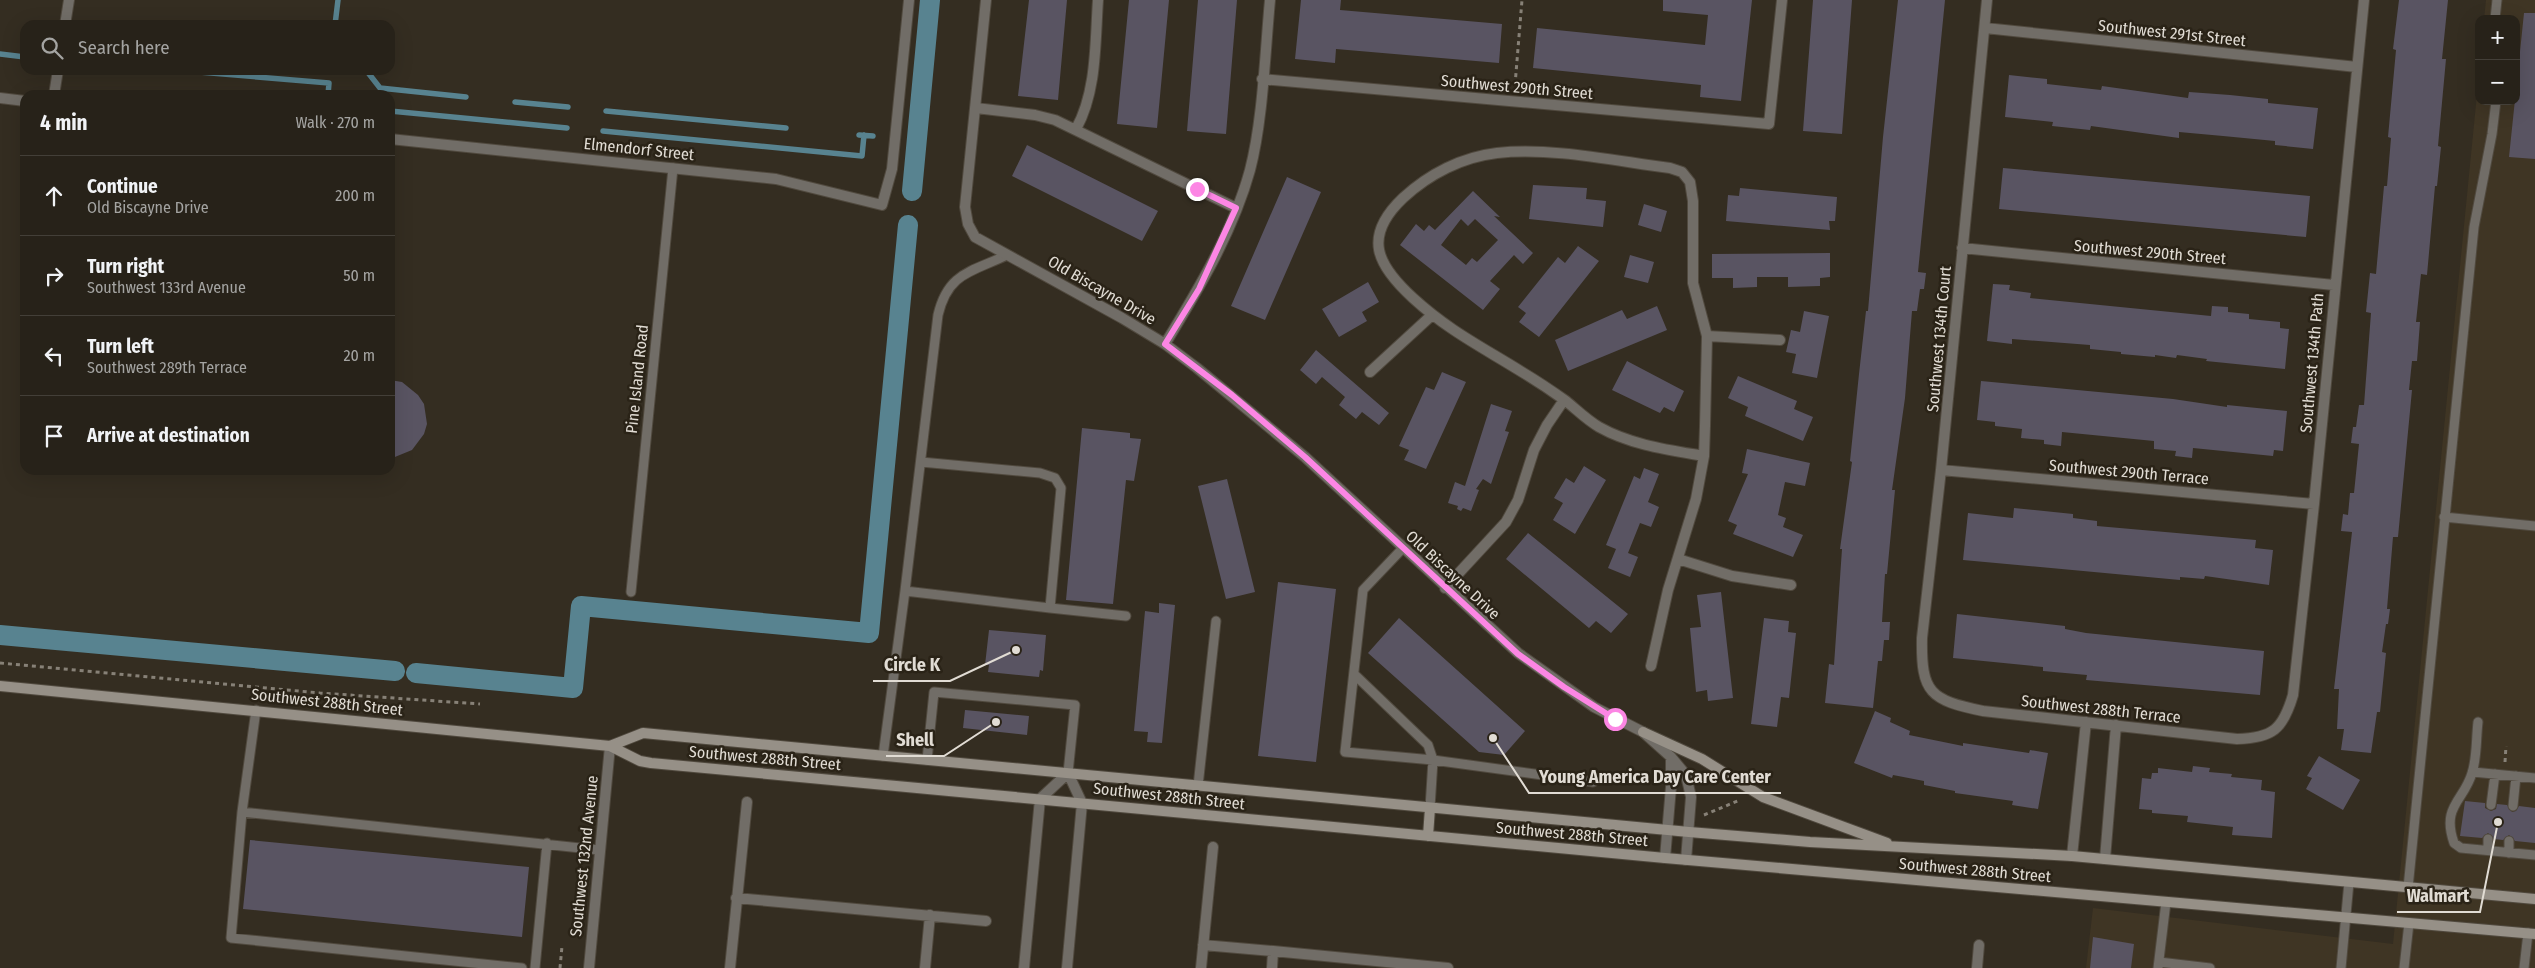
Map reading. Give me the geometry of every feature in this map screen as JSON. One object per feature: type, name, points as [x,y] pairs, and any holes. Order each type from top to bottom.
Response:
[{"type":"main road","name":"Southwest 288th Street","points":[[0,686],[610,746],[640,762],[1686,860],[2531,934]]},
{"type":"main road","points":[[1643,732],[1702,759],[1763,797],[1897,847]]},
{"type":"main road","name":"Southwest 288th Street","points":[[610,746],[643,734],[1689,832],[1897,847],[2072,856],[2535,899]]},
{"type":"main road","points":[[1428,836],[1430,808]]},
{"type":"street","points":[[66,20],[69,0]]},
{"type":"street","name":"Elmendorf Street","points":[[395,140],[776,179],[882,205],[892,168],[909,0]]},
{"type":"street","points":[[986,0],[976,108],[1035,115],[1076,129],[1236,208]]},
{"type":"street","points":[[1076,129],[1085,112],[1089,96],[1098,0]]},
{"type":"street","points":[[1165,344],[1199,289],[1245,186],[1254,151],[1270,0]]},
{"type":"street","name":"Southwest 290th Street","points":[[1262,79],[1769,124],[1782,0]]},
{"type":"street","name":"Southwest 134th Court","points":[[1925,681],[1922,661],[1922,638],[1941,470],[1987,0]]},
{"type":"street","name":"Southwest 134th Path","points":[[2280,726],[2288,711],[2293,695],[2364,0]]},
{"type":"street","name":"Southwest 291st Street","points":[[1985,28],[2357,67]]},
{"type":"street","points":[[55,90],[57,75]]},
{"type":"street","points":[[0,98],[20,100]]},
{"type":"street","name":"Old Biscayne Drive","points":[[976,108],[965,208],[968,224],[976,237],[1067,286],[1165,344],[1262,420],[1403,548],[1489,630],[1540,671],[1594,706],[1643,732],[1671,757],[1686,775],[1690,785],[1689,832],[1686,860]]},
{"type":"street","points":[[1651,666],[1668,590],[1696,499],[1704,456],[1707,336],[1693,283],[1690,182],[1682,172],[1670,168],[1528,151],[1496,153],[1449,167],[1431,175],[1409,192],[1386,217],[1379,233],[1379,249],[1383,264],[1390,276],[1447,328],[1504,360],[1564,400],[1597,426],[1616,435],[1667,450],[1704,456]]},
{"type":"street","name":"Southwest 290th Street","points":[[1962,248],[2334,285]]},
{"type":"street","points":[[1370,372],[1432,316]]},
{"type":"street","points":[[1707,336],[1780,340]]},
{"type":"street","points":[[1445,588],[1506,522],[1518,500],[1534,450],[1547,425],[1564,400]]},
{"type":"street","name":"Southwest 290th Terrace","points":[[1941,470],[2314,504]]},
{"type":"street","points":[[1678,559],[1732,576],[1790,585]]},
{"type":"street","name":"Southwest 288th Terrace","points":[[1925,681],[1942,699],[1956,705],[1992,712],[2237,739],[2256,738],[2271,733],[2280,726]]},
{"type":"street","points":[[2072,856],[2086,722]]},
{"type":"street","points":[[2105,859],[2116,725]]},
{"type":"street","name":"Southwest 132nd Avenue","points":[[589,968],[610,746]]},
{"type":"street","points":[[1665,858],[1671,757]]},
{"type":"street","points":[[1024,968],[1040,799],[1068,773],[1082,803],[1067,968]]},
{"type":"street","points":[[730,968],[747,802]]},
{"type":"street","points":[[1201,968],[1213,846]]},
{"type":"street","points":[[736,898],[986,921]]},
{"type":"street","points":[[925,968],[930,915]]},
{"type":"street","points":[[1203,945],[1448,968]]},
{"type":"street","points":[[1977,968],[1979,945]]},
{"type":"street","points":[[1272,968],[1274,951]]},
{"type":"lane","points":[[2495,15],[2497,0]]},
{"type":"lane","points":[[2408,888],[2474,227],[2492,134],[2496,105]]},
{"type":"lane","name":"Pine Island Road","points":[[631,592],[673,168]]},
{"type":"lane","points":[[883,756],[942,298],[948,286],[956,279],[1008,255]]},
{"type":"lane","points":[[921,462],[1040,473],[1055,478],[1061,488],[1050,608]]},
{"type":"lane","points":[[2444,517],[2535,526]]},
{"type":"lane","points":[[1403,548],[1363,590],[1345,752],[1433,760],[1593,782]]},
{"type":"lane","points":[[905,591],[1126,616]]},
{"type":"lane","points":[[1198,786],[1216,621]]},
{"type":"lane","points":[[1354,674],[1428,746],[1433,760],[1430,808]]},
{"type":"lane","points":[[927,760],[934,692],[1075,705],[1068,773]]},
{"type":"lane","points":[[256,710],[242,812],[231,938],[522,968]]},
{"type":"lane","points":[[2478,722],[2473,772],[2453,806],[2451,834],[2454,843],[2461,848],[2535,855]]},
{"type":"lane","points":[[2473,772],[2535,778]]},
{"type":"lane","points":[[2491,805],[2495,774]]},
{"type":"lane","points":[[2513,806],[2516,776]]},
{"type":"lane","points":[[242,812],[599,850]]},
{"type":"lane","points":[[2488,839],[2488,850]]},
{"type":"lane","points":[[2509,841],[2509,853]]},
{"type":"lane","points":[[535,968],[547,843]]},
{"type":"lane","points":[[2341,968],[2349,882]]},
{"type":"lane","points":[[2166,902],[2159,965],[2211,968]]},
{"type":"lane","points":[[2404,968],[2409,923]]},
{"type":"lane","points":[[2524,968],[2531,934]]},
{"type":"path","points":[[1515,85],[1522,0]]},
{"type":"path","points":[[0,663],[320,693],[480,704]]},
{"type":"path","points":[[2505,762],[2506,746]]},
{"type":"path","points":[[1698,818],[1745,798]]},
{"type":"path","points":[[560,968],[562,946]]},
{"type":"shaded area","points":[[2486,0],[2535,0],[2535,968],[2086,968],[2093,908],[2393,944],[2476,105],[2520,105],[2520,15],[2484,15]]},
{"type":"building","points":[[1029,0],[1067,0],[1058,100],[1018,96]]},
{"type":"building","points":[[1129,0],[1169,0],[1157,128],[1117,124]]},
{"type":"building","points":[[1198,0],[1237,0],[1226,134],[1187,131]]},
{"type":"building","points":[[1301,0],[1341,0],[1340,10],[1502,24],[1499,63],[1336,49],[1335,63],[1295,59]]},
{"type":"building","points":[[1663,0],[1752,0],[1741,101],[1700,97],[1701,85],[1533,68],[1537,28],[1705,45],[1708,15],[1663,11]]},
{"type":"building","points":[[1813,0],[1852,0],[1842,134],[1803,131]]},
{"type":"building","points":[[1898,0],[1945,0],[1918,272],[1926,273],[1924,289],[1920,289],[1917,311],[1912,311],[1905,398],[1892,490],[1895,490],[1887,574],[1885,574],[1882,622],[1890,622],[1889,640],[1884,640],[1882,661],[1878,661],[1873,708],[1825,703],[1829,664],[1834,665],[1842,549],[1840,549],[1852,462],[1850,461],[1866,311],[1868,311],[1883,137]]},
{"type":"building","points":[[2399,0],[2448,0],[2442,59],[2446,59],[2438,146],[2441,147],[2437,186],[2435,186],[2427,275],[2421,274],[2416,322],[2420,322],[2417,361],[2412,361],[2409,390],[2412,390],[2398,537],[2393,537],[2387,609],[2390,609],[2382,652],[2386,653],[2380,712],[2377,712],[2371,753],[2341,750],[2344,729],[2337,729],[2339,689],[2334,689],[2352,532],[2341,531],[2343,514],[2348,515],[2350,493],[2354,493],[2359,444],[2351,443],[2353,427],[2356,427],[2359,405],[2364,405],[2371,313],[2366,312],[2370,273],[2376,274],[2384,186],[2387,186],[2391,138],[2388,137],[2396,50],[2393,49]]},
{"type":"building","points":[[2524,13],[2535,13],[2535,159],[2509,157],[2514,105],[2520,105],[2520,51]]},
{"type":"building","points":[[2009,75],[2047,79],[2047,84],[2101,90],[2102,86],[2188,98],[2189,92],[2230,95],[2268,99],[2268,103],[2318,108],[2313,149],[2275,145],[2275,141],[2179,132],[2179,138],[2091,126],[2090,130],[2052,126],[2053,122],[2005,117]]},
{"type":"building","points":[[1027,145],[1158,211],[1142,241],[1012,176]]},
{"type":"building","points":[[2003,168],[2310,196],[2306,237],[1999,209]]},
{"type":"building","points":[[1287,177],[1321,192],[1265,320],[1231,306]]},
{"type":"building","points":[[1533,185],[1587,188],[1586,199],[1606,201],[1603,227],[1529,219]]},
{"type":"building","points":[[1740,188],[1837,197],[1835,221],[1829,221],[1830,230],[1726,221],[1728,195],[1739,196]]},
{"type":"building","points":[[1473,191],[1500,217],[1494,216],[1533,253],[1523,264],[1514,255],[1490,281],[1500,289],[1483,310],[1400,245],[1416,224],[1424,231],[1429,225],[1435,230]],"holes":[[[1461,219],[1468,226],[1475,219],[1498,240],[1477,262],[1472,258],[1466,265],[1441,245]]]},
{"type":"building","points":[[1644,204],[1667,211],[1661,232],[1638,225]]},
{"type":"building","points":[[1578,246],[1599,261],[1539,337],[1519,322],[1526,313],[1518,307],[1558,257],[1565,263]]},
{"type":"building","points":[[1830,253],[1830,277],[1820,278],[1820,286],[1788,287],[1788,277],[1757,277],[1757,287],[1733,288],[1733,278],[1712,278],[1712,254]]},
{"type":"building","points":[[1630,255],[1654,262],[1648,283],[1624,277]]},
{"type":"building","points":[[1368,282],[1379,302],[1362,312],[1367,321],[1339,337],[1322,309]]},
{"type":"building","points":[[1993,284],[2010,285],[2009,290],[2031,293],[2030,298],[2211,316],[2212,306],[2228,307],[2228,312],[2249,314],[2249,319],[2280,322],[2280,328],[2289,329],[2285,369],[2206,361],[2207,359],[2177,355],[2176,358],[2121,354],[2121,352],[2090,349],[2090,345],[2012,339],[2012,344],[1987,341]]},
{"type":"building","points":[[1657,306],[1667,330],[1568,371],[1555,340],[1622,310],[1627,319]]},
{"type":"building","points":[[1804,311],[1829,316],[1817,378],[1792,373],[1796,354],[1786,352],[1791,330],[1800,332]]},
{"type":"building","points":[[1316,350],[1389,413],[1379,425],[1362,412],[1356,419],[1339,405],[1345,397],[1322,377],[1316,384],[1300,370]]},
{"type":"building","points":[[1627,361],[1684,391],[1674,412],[1664,407],[1660,413],[1612,390]]},
{"type":"building","points":[[1442,372],[1466,382],[1426,469],[1404,460],[1409,450],[1399,446],[1426,387],[1434,390]]},
{"type":"building","points":[[1738,376],[1797,401],[1794,409],[1813,417],[1803,441],[1745,416],[1748,407],[1728,398]]},
{"type":"building","points":[[395,381],[402,382],[418,395],[424,404],[427,424],[424,434],[412,450],[395,457]]},
{"type":"building","points":[[1981,381],[2173,399],[2227,407],[2227,405],[2287,411],[2283,451],[2274,450],[2273,456],[2193,448],[2192,458],[2175,456],[2176,451],[2154,449],[2154,441],[2062,432],[2061,446],[2044,444],[2044,440],[2021,438],[2022,429],[1995,426],[1995,422],[1977,420]]},
{"type":"building","points":[[1491,404],[1512,411],[1505,431],[1509,432],[1491,484],[1483,479],[1476,489],[1479,490],[1471,511],[1463,508],[1461,511],[1457,509],[1458,506],[1448,503],[1455,482],[1465,486]]},
{"type":"building","points":[[1082,428],[1130,433],[1130,438],[1141,439],[1134,481],[1126,480],[1113,604],[1066,600]]},
{"type":"building","points":[[1747,449],[1810,463],[1805,486],[1785,482],[1778,515],[1786,518],[1783,527],[1803,535],[1793,557],[1733,534],[1737,525],[1728,521],[1748,474],[1742,473]]},
{"type":"building","points":[[1584,466],[1606,480],[1575,534],[1553,520],[1563,503],[1554,498],[1566,478],[1574,483]]},
{"type":"building","points":[[1644,468],[1659,474],[1648,502],[1659,507],[1651,527],[1640,523],[1628,553],[1638,557],[1630,577],[1608,568],[1616,549],[1606,545],[1634,476],[1640,479]]},
{"type":"building","points":[[1227,479],[1255,592],[1226,599],[1198,486]]},
{"type":"building","points":[[2014,508],[2073,514],[2073,518],[2097,521],[2097,526],[2256,540],[2255,548],[2273,550],[2269,585],[2205,576],[2204,579],[2180,577],[2180,580],[1963,560],[1968,513],[2013,518]]},
{"type":"building","points":[[1528,533],[1628,614],[1611,633],[1596,621],[1589,628],[1506,559]]},
{"type":"building","points":[[1278,582],[1336,589],[1316,762],[1258,756]]},
{"type":"building","points":[[1721,592],[1733,698],[1708,701],[1707,690],[1696,692],[1690,628],[1701,627],[1697,595]]},
{"type":"building","points":[[1159,603],[1175,605],[1162,743],[1147,742],[1148,732],[1134,731],[1145,611],[1159,613]]},
{"type":"building","points":[[1957,614],[2065,626],[2065,629],[2086,633],[2264,651],[2260,695],[2086,680],[2087,675],[2043,671],[2043,667],[1953,658]]},
{"type":"building","points":[[1399,618],[1525,731],[1504,755],[1479,752],[1368,653]]},
{"type":"building","points":[[1764,618],[1789,621],[1788,632],[1796,633],[1789,698],[1781,697],[1777,727],[1751,724]]},
{"type":"building","points":[[989,630],[1046,635],[1043,671],[1040,670],[1039,677],[988,672],[989,665],[985,665]]},
{"type":"building","points":[[965,710],[1029,716],[1027,735],[963,728]]},
{"type":"building","points":[[1875,711],[1891,718],[1890,722],[1910,731],[1909,735],[1963,746],[1963,743],[2029,753],[2030,750],[2048,753],[2038,809],[2012,805],[2013,801],[1955,793],[1955,791],[1924,785],[1924,781],[1893,775],[1892,778],[1854,763]]},
{"type":"building","points":[[2319,756],[2360,780],[2343,810],[2306,789],[2312,778],[2307,776]]},
{"type":"building","points":[[2193,766],[2210,768],[2209,772],[2232,774],[2231,777],[2262,780],[2261,790],[2275,792],[2272,838],[2232,835],[2233,827],[2187,822],[2188,816],[2152,813],[2152,810],[2139,809],[2142,778],[2151,779],[2152,773],[2158,773],[2158,768],[2192,772]]},
{"type":"building","points":[[2465,801],[2485,803],[2485,808],[2491,811],[2496,809],[2497,804],[2507,805],[2512,812],[2516,811],[2519,806],[2535,808],[2535,843],[2515,841],[2509,835],[2503,840],[2494,839],[2488,833],[2482,838],[2460,836]]},
{"type":"building","points":[[250,840],[529,867],[522,937],[243,909]]},
{"type":"building","points":[[2093,937],[2134,944],[2131,968],[2090,968]]},
{"type":"waterway","points":[[336,20],[338,0]]},
{"type":"waterway","points":[[912,191],[930,0]]},
{"type":"waterway","points":[[0,54],[20,56]]},
{"type":"waterway","points":[[234,75],[329,83],[328,90]]},
{"type":"waterway","points":[[370,75],[380,88],[466,97]]},
{"type":"waterway","points":[[515,102],[568,107]]},
{"type":"waterway","points":[[395,111],[567,128]]},
{"type":"waterway","points":[[606,111],[786,128]]},
{"type":"waterway","points":[[603,131],[862,156],[864,135]]},
{"type":"waterway","points":[[859,135],[873,136]]},
{"type":"waterway","points":[[416,673],[573,688],[581,606],[869,633],[908,225]]},
{"type":"waterway","points":[[0,635],[395,671]]},
{"type":"place","name":"Circle K","points":[[1016,650]]},
{"type":"place","name":"Shell","points":[[996,722]]},
{"type":"place","name":"Young America Day Care Center","points":[[1493,738]]},
{"type":"place","name":"Walmart","points":[[2498,822]]},
{"type":"route","points":[[1197,189],[1236,208],[1199,289],[1165,344],[1232,395],[1305,457],[1489,630],[1540,671],[1615,719]]}]
